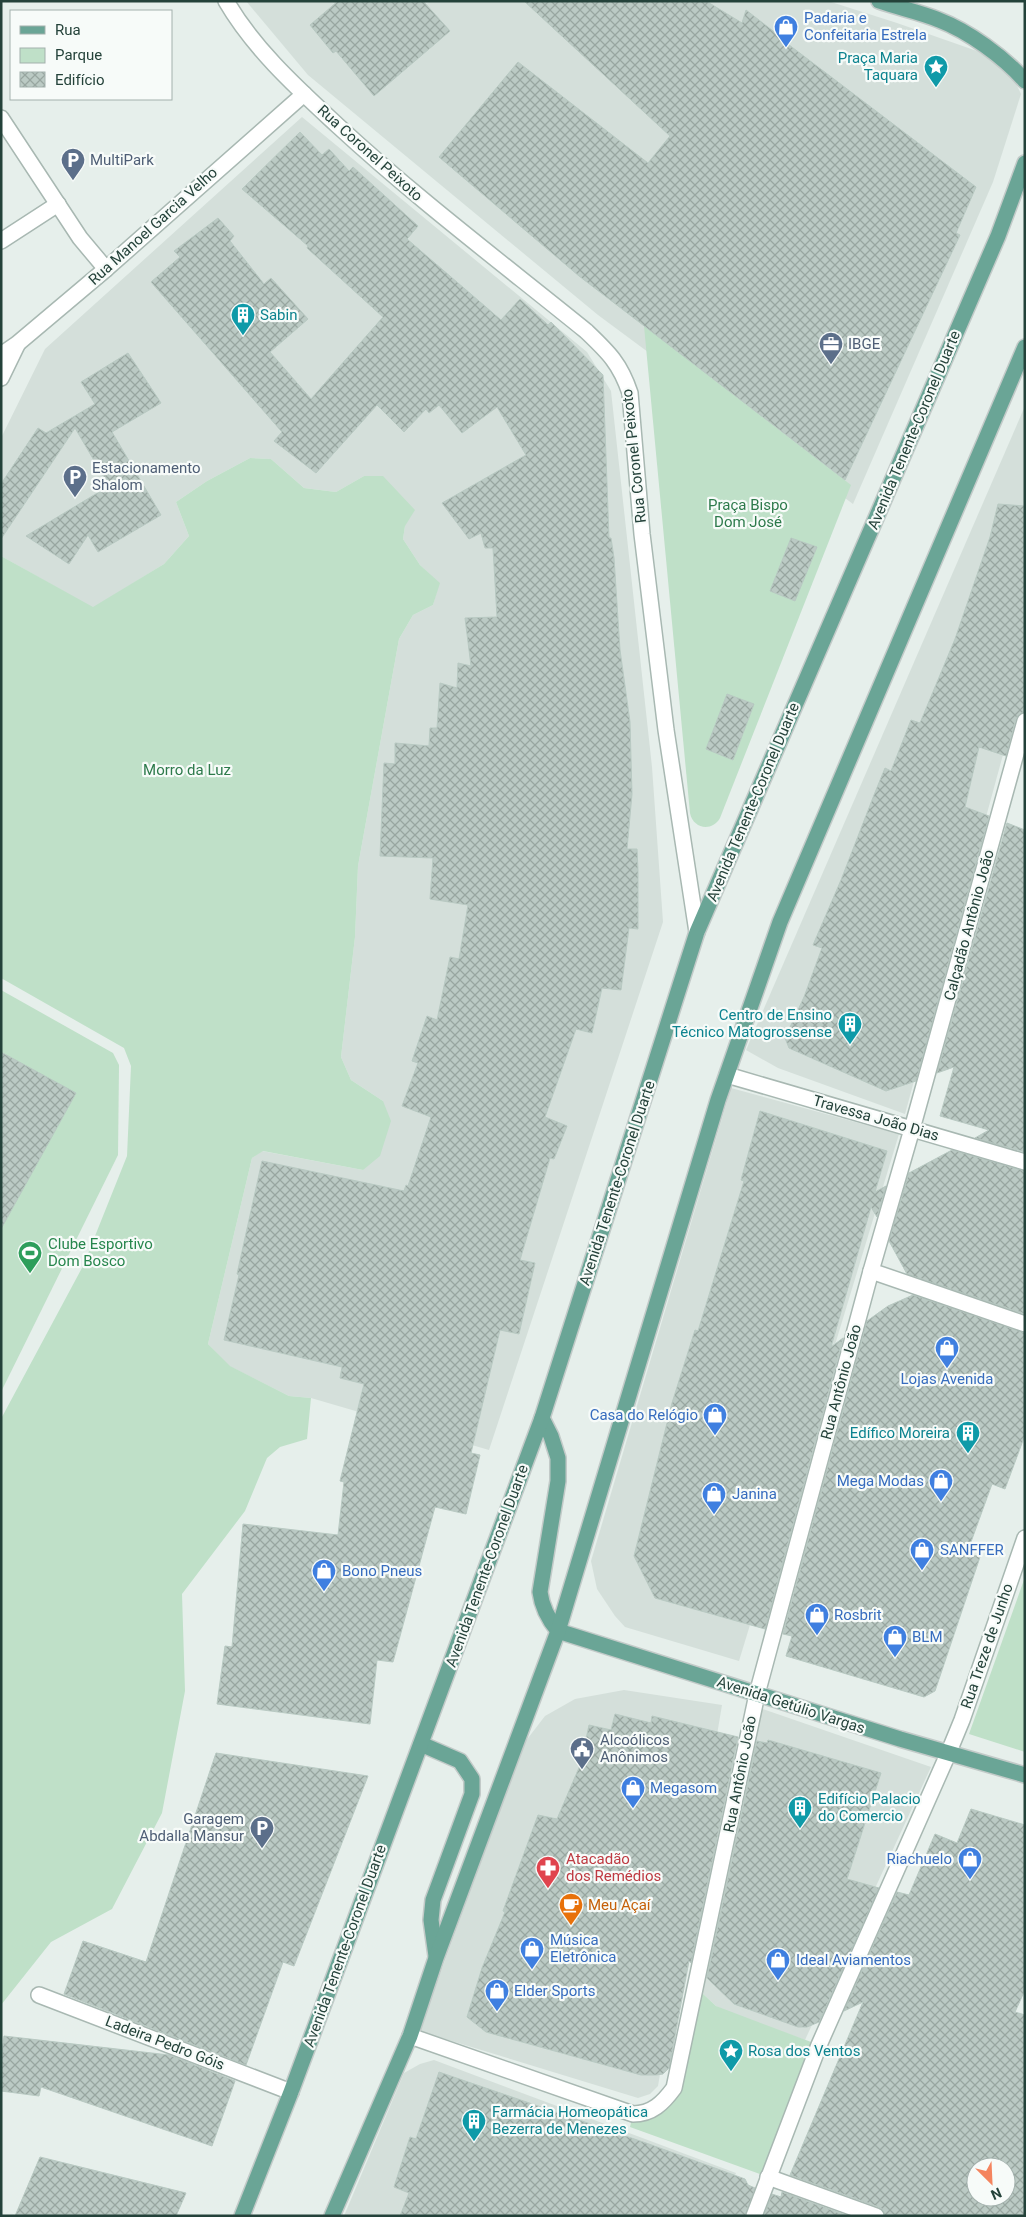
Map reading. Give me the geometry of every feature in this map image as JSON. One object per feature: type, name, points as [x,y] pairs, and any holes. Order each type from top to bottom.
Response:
[{"type":"main road","points":[[879,1],[941,20],[987,46],[1025,80]]},
{"type":"main road","name":"Avenida Tenente-Coronel Duarte","points":[[242,2216],[291,2092],[542,1418],[697,932],[998,236],[1025,163]]},
{"type":"main road","points":[[332,2216],[410,2036],[436,1958],[558,1631],[727,1075],[780,922],[1025,347]]},
{"type":"main road","points":[[542,1418],[551,1436],[558,1458],[558,1481],[540,1592],[541,1603],[546,1614],[558,1631]]},
{"type":"main road","name":"Avenida Getúlio Vargas","points":[[558,1631],[948,1754],[1025,1776]]},
{"type":"main road","points":[[420,1744],[460,1761],[472,1779],[472,1794],[433,1900],[431,1920],[436,1958]]},
{"type":"street","name":"Rua Coronel Peixoto","points":[[226,1],[238,23],[272,62],[304,94],[392,175],[586,331],[609,353],[623,373],[630,393],[642,534],[666,730],[697,932]]},
{"type":"street","name":"Rua Manoel Garcia Velho","points":[[1,355],[17,344],[106,269],[304,94]]},
{"type":"street","points":[[1,118],[80,238],[106,269]]},
{"type":"street","points":[[1,240],[58,204]]},
{"type":"street","points":[[1,378],[17,344]]},
{"type":"street","name":"Calçadão Antônio João","points":[[912,1128],[1025,721]]},
{"type":"street","name":"Travessa João Dias","points":[[727,1075],[1025,1162]]},
{"type":"street","name":"Rua Antônio João","points":[[410,2036],[625,2112],[643,2114],[661,2105],[674,2088],[757,1694],[871,1271],[912,1128]]},
{"type":"street","points":[[871,1271],[1025,1324]]},
{"type":"street","name":"Rua Treze de Junho","points":[[754,2216],[818,2045],[962,1720],[1025,1538]]},
{"type":"street","name":"Ladeira Pedro Góis","points":[[39,1995],[291,2092]]},
{"type":"street","points":[[768,2177],[876,2216]]},
{"type":"shaded area","points":[[246,1],[828,1],[977,51],[1011,73],[1021,94],[993,182],[853,504],[598,315],[308,75]]},
{"type":"shaded area","points":[[302,117],[587,352],[611,391],[652,767],[663,922],[489,1450],[311,1398],[289,1396],[229,1366],[208,1344],[252,1158],[262,1151],[363,1170],[383,1101],[351,1080],[341,1057],[355,937],[358,866],[399,639],[413,615],[433,605],[439,583],[420,565],[403,539],[405,526],[364,476],[336,492],[304,488],[271,459],[250,458],[207,481],[176,502],[189,536],[164,564],[93,608],[1,556],[1,438],[45,349]]},
{"type":"shaded area","points":[[1025,406],[1025,674],[905,1114],[778,1068],[746,1050]]},
{"type":"shaded area","points":[[731,1088],[899,1134],[739,1661],[625,1627],[615,1616],[597,1589],[591,1561]]},
{"type":"shaded area","points":[[624,1690],[722,1705],[658,2086],[650,2094],[638,2098],[419,2031],[525,1742],[545,1716],[575,1699]]},
{"type":"shaded area","points":[[760,1708],[931,1767],[805,2040],[725,2011],[716,2006],[702,1993]]},
{"type":"shaded area","points":[[434,2060],[736,2173],[721,2216],[344,2216],[404,2073],[420,2064]]},
{"type":"green space","name":"Praça Bispo Dom José","points":[[644,326],[851,485],[720,818],[708,827],[703,827],[695,822],[690,813]]},
{"type":"green space","name":"Morro da Luz","points":[[250,458],[271,459],[304,488],[336,492],[364,476],[383,476],[415,510],[405,526],[403,539],[420,565],[440,583],[433,605],[413,615],[399,639],[358,866],[355,937],[341,1057],[351,1080],[383,1101],[391,1121],[380,1156],[363,1170],[263,1151],[252,1158],[208,1344],[230,1366],[289,1396],[311,1398],[307,1439],[280,1447],[267,1458],[245,1511],[182,1594],[185,1691],[162,1813],[112,1909],[51,1942],[1,2005],[1,1424],[2,1417],[83,1266],[127,1156],[131,1066],[124,1048],[1,978],[1,556],[93,607],[164,564],[189,536],[176,502],[207,481]]},
{"type":"green space","name":"Clube Esportivo Dom Bosco","points":[[1,990],[113,1053],[119,1065],[118,1155],[1,1392]]},
{"type":"green space","points":[[1025,1577],[1025,1752],[969,1734]]},
{"type":"green space","points":[[695,1984],[716,2006],[819,2045],[768,2177],[630,2127],[633,2114],[668,2096]]},
{"type":"building","points":[[338,1],[423,1],[450,31],[374,96],[336,51],[333,53],[310,25]]},
{"type":"building","points":[[524,1],[706,1],[742,23],[746,10],[776,35],[976,187],[956,233],[960,235],[845,480],[579,276],[439,157],[518,62],[648,163],[670,136]]},
{"type":"building","points":[[300,132],[322,155],[329,149],[349,171],[353,167],[418,226],[407,239],[501,320],[520,299],[548,325],[551,322],[603,375],[609,538],[611,538],[614,558],[620,650],[630,722],[632,794],[627,849],[637,849],[638,870],[638,929],[629,928],[621,990],[602,988],[592,1033],[576,1029],[545,1117],[567,1126],[554,1159],[550,1158],[520,1260],[535,1263],[519,1334],[500,1330],[471,1453],[480,1455],[466,1514],[435,1507],[393,1662],[377,1660],[370,1724],[217,1704],[225,1646],[232,1647],[243,1524],[338,1535],[344,1482],[340,1481],[364,1384],[340,1378],[342,1367],[224,1340],[262,1161],[404,1191],[406,1185],[408,1186],[431,1117],[402,1106],[418,1063],[412,1061],[427,1016],[437,1020],[450,957],[459,959],[468,905],[430,899],[433,858],[380,856],[384,763],[395,764],[395,743],[429,746],[430,728],[437,728],[440,683],[457,688],[458,663],[471,666],[465,618],[497,617],[493,548],[485,548],[481,533],[469,539],[442,503],[526,455],[497,407],[462,433],[439,405],[429,413],[426,409],[404,432],[377,405],[316,473],[274,441],[282,432],[151,282],[180,257],[174,251],[218,218],[234,236],[230,241],[264,284],[271,278],[308,319],[270,352],[311,399],[383,317],[307,248],[308,246],[242,189]]},
{"type":"building","points":[[128,353],[161,403],[112,432],[161,515],[98,552],[88,535],[69,564],[26,536],[109,486],[75,428],[1,539],[1,484],[38,428],[46,433],[95,404],[81,382]]},
{"type":"building","points":[[998,504],[1025,506],[1025,712],[1019,714],[1016,718],[1006,756],[979,747],[965,807],[989,816],[916,1081],[886,1091],[789,1048],[785,1038],[804,997],[822,948],[813,945],[885,768],[891,771],[911,720],[920,723],[955,639],[990,537]]},
{"type":"building","points":[[791,538],[817,547],[795,601],[770,591]]},
{"type":"building","points":[[727,694],[754,704],[733,760],[706,749]]},
{"type":"building","points":[[1007,823],[1025,830],[1025,1152],[975,1138],[989,1130],[940,1116],[954,1067],[937,1073]]},
{"type":"building","points":[[1,1052],[76,1093],[1,1229]]},
{"type":"building","points":[[760,1111],[887,1151],[875,1192],[886,1186],[877,1217],[871,1207],[831,1347],[843,1338],[765,1629],[655,1598],[634,1556],[672,1403],[695,1330],[698,1331],[744,1181],[741,1180]]},
{"type":"building","points":[[952,1150],[1025,1171],[1025,1314],[907,1274],[889,1241],[909,1173]]},
{"type":"building","points":[[913,1295],[1025,1333],[1025,1435],[1005,1489],[992,1484],[967,1553],[980,1557],[935,1691],[924,1697],[786,1656],[792,1636],[783,1634],[867,1321],[888,1306]]},
{"type":"building","points":[[615,1714],[651,1723],[652,1716],[738,1737],[691,1963],[689,1961],[669,2068],[663,2074],[656,2075],[641,2075],[486,2032],[467,2017],[482,1968],[505,1912],[503,1911],[538,1815],[557,1819],[581,1763],[589,1725],[611,1730]]},
{"type":"building","points":[[768,1740],[881,1773],[847,1879],[879,1888],[819,2022],[807,2027],[798,2027],[734,2004],[707,1978],[757,1741],[767,1743]]},
{"type":"building","name":"Garagem Abdalla Mansur","points":[[216,1753],[368,1776],[294,1966],[283,1962],[246,2065],[64,1994],[83,1941],[146,1962]]},
{"type":"building","points":[[971,1809],[1025,1825],[1025,1990],[1015,2012],[1025,2015],[1025,2216],[885,2216],[883,2210],[879,2207],[790,2175],[863,2002],[844,2011],[897,1892],[909,1895],[935,1834],[957,1843]]},
{"type":"building","points":[[4,2036],[169,2055],[235,2081],[212,2146],[41,2087],[39,2096],[1,2091],[1,2061]]},
{"type":"building","points":[[439,2072],[745,2179],[748,2185],[755,2188],[745,2216],[400,2216],[409,2193],[394,2187],[410,2137],[416,2139]]},
{"type":"building","points":[[40,2157],[186,2193],[176,2216],[15,2216]]},
{"type":"building","points":[[782,2192],[848,2216],[764,2216],[772,2194],[781,2197]]},
{"type":"place","name":"Padaria e Confeitaria Estrela","points":[[786,48]]},
{"type":"place","name":"Praça Maria Taquara","points":[[936,88]]},
{"type":"place","name":"MultiPark","points":[[73,181]]},
{"type":"place","name":"Sabin","points":[[243,336]]},
{"type":"place","name":"IBGE","points":[[831,365]]},
{"type":"place","name":"Estacionamento Shalom","points":[[75,498]]},
{"type":"place","name":"Centro de Ensino Técnico Matogrossense","points":[[850,1045]]},
{"type":"place","name":"Clube Esportivo Dom Bosco","points":[[30,1274]]},
{"type":"place","name":"Lojas Avenida","points":[[947,1369]]},
{"type":"place","name":"Casa do Relógio","points":[[715,1436]]},
{"type":"place","name":"Edífico Moreira","points":[[968,1454]]},
{"type":"place","name":"Mega Modas","points":[[941,1502]]},
{"type":"place","name":"Janina","points":[[714,1515]]},
{"type":"place","name":"SANFFER","points":[[922,1571]]},
{"type":"place","name":"Bono Pneus","points":[[324,1592]]},
{"type":"place","name":"Rosbrit","points":[[817,1636]]},
{"type":"place","name":"BLM","points":[[895,1658]]},
{"type":"place","name":"Alcoólicos Anônimos","points":[[582,1770]]},
{"type":"place","name":"Megasom","points":[[633,1809]]},
{"type":"place","name":"Edifício Palacio do Comercio","points":[[800,1829]]},
{"type":"place","name":"Garagem Abdalla Mansur","points":[[262,1849]]},
{"type":"place","name":"Riachuelo","points":[[970,1880]]},
{"type":"place","name":"Atacadão dos Remédios","points":[[548,1889]]},
{"type":"place","name":"Meu Açaí","points":[[571,1926]]},
{"type":"place","name":"Música Eletrônica","points":[[532,1970]]},
{"type":"place","name":"Ideal Aviamentos","points":[[778,1981]]},
{"type":"place","name":"Elder Sports","points":[[497,2012]]},
{"type":"place","name":"Rosa dos Ventos","points":[[731,2072]]},
{"type":"place","name":"Farmácia Homeopática Bezerra de Menezes","points":[[474,2142]]}]
